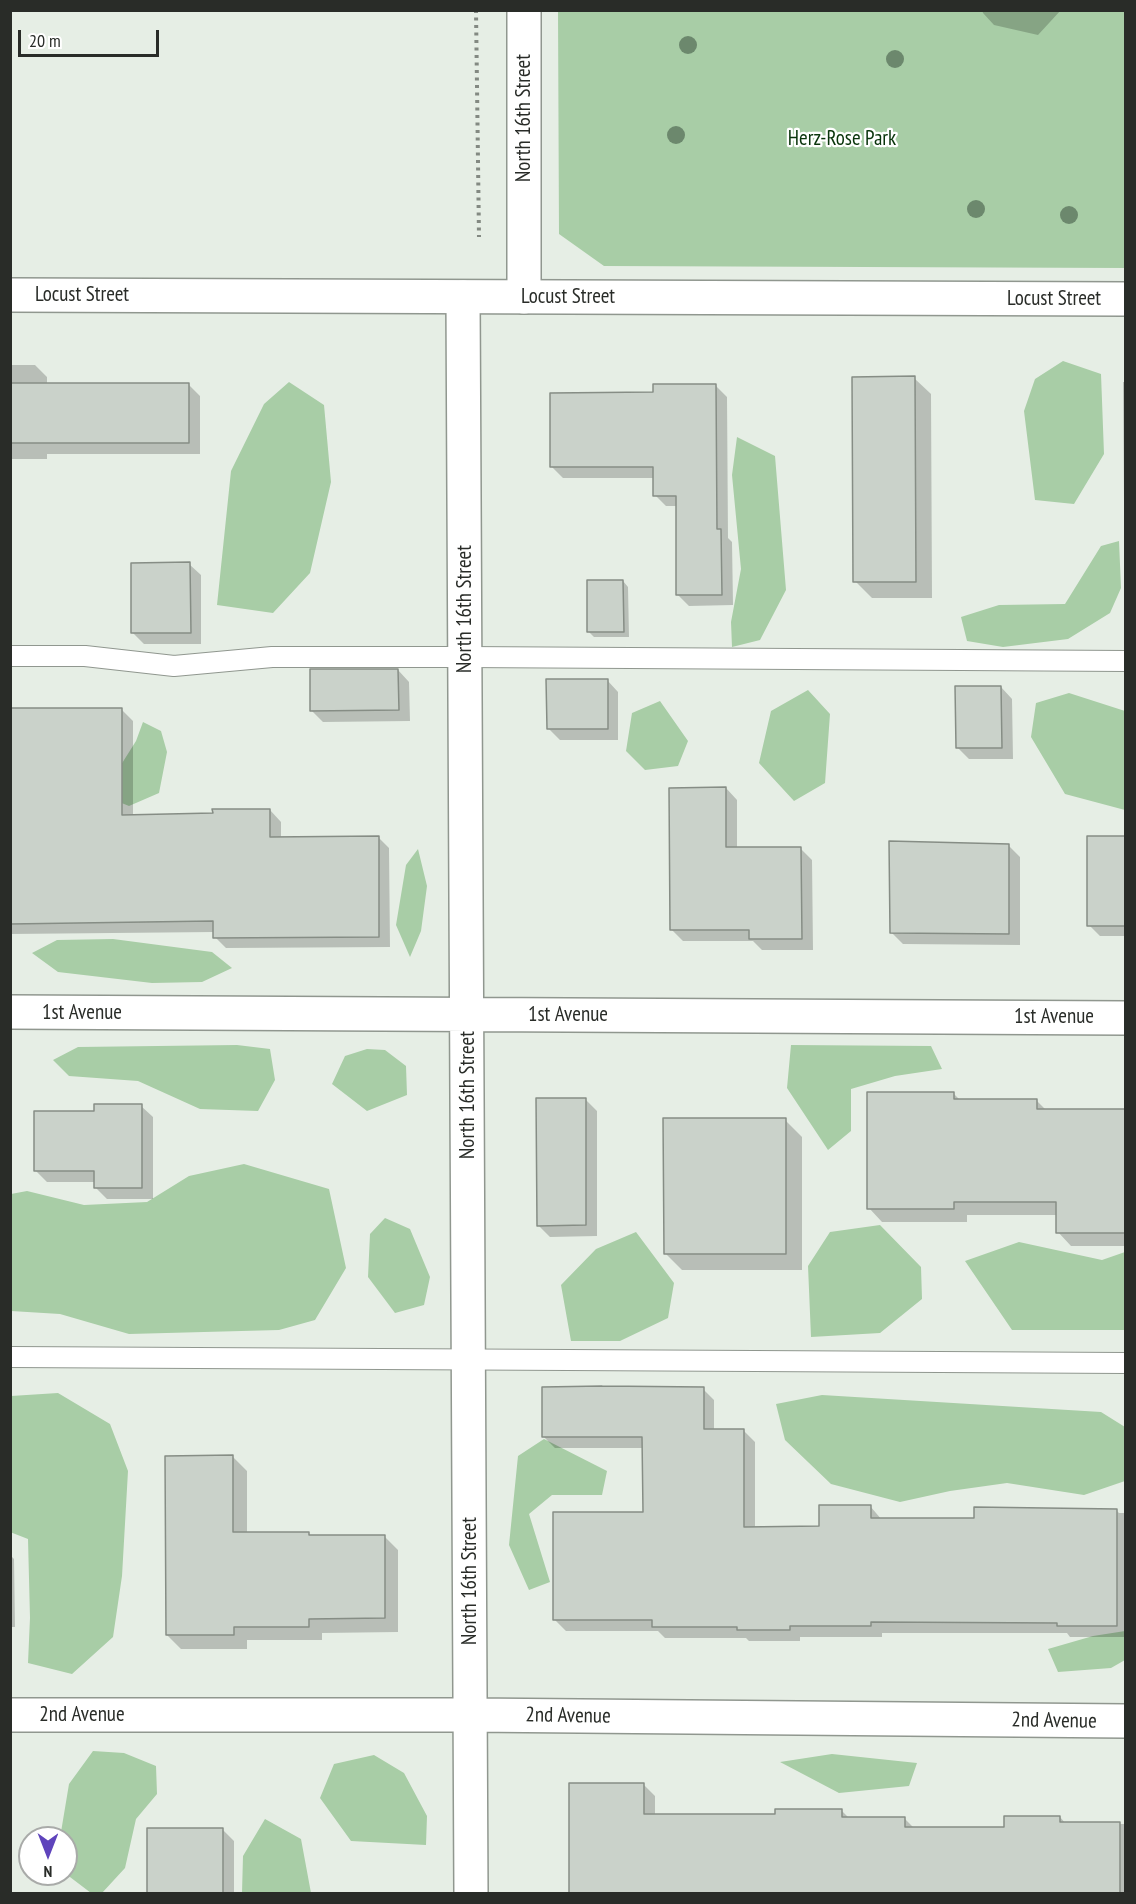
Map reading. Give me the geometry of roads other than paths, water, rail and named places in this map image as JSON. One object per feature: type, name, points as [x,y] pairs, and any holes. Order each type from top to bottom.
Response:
[{"type":"street","name":"North 16th Street","points":[[524,10],[524,297]]},
{"type":"street","name":"Locust Street","points":[[10,295],[1125,299]]},
{"type":"street","name":"North 16th Street","points":[[463,297],[471,1893]]},
{"type":"street","name":"1st Avenue","points":[[10,1012],[1125,1018]]},
{"type":"street","name":"2nd Avenue","points":[[10,1715],[471,1715],[1125,1721]]},
{"type":"lane","points":[[10,656],[85,656],[174,666],[272,657],[1125,661]]},
{"type":"lane","points":[[10,1357],[1125,1363]]},
{"type":"park label","name":"Herz-Rose Park","points":[[842,139]]}]
